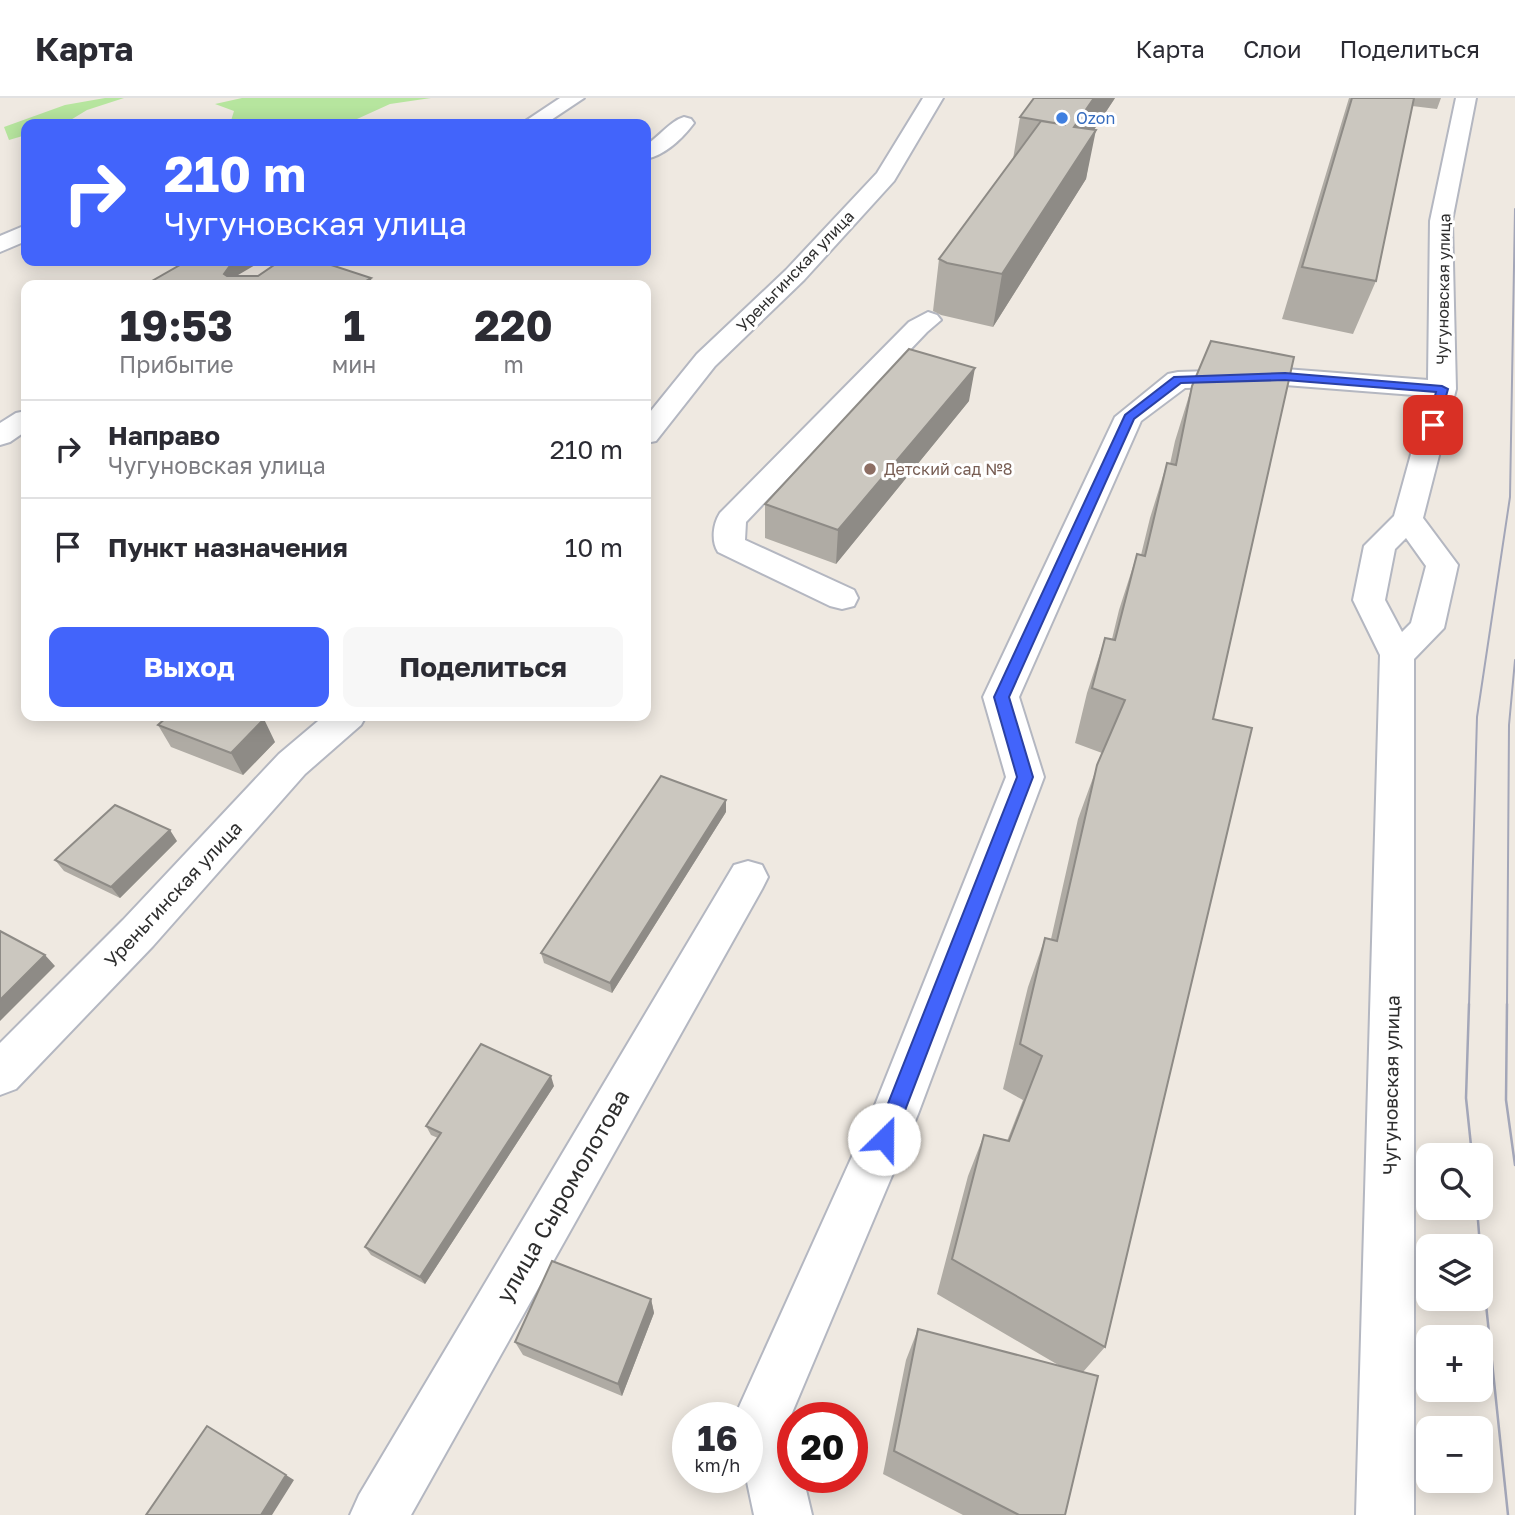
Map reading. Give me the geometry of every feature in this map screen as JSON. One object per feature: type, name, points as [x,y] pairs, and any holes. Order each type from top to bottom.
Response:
[{"type":"street","points":[[539,119],[574,98]]},
{"type":"street","name":"Уреньгинская улица","points":[[651,429],[706,360],[795,275],[886,176],[933,98]]},
{"type":"street","name":"Чугуновская улица","points":[[1385,1515],[1397,655],[1369,600],[1380,547],[1408,519],[1442,389],[1441,221],[1466,98]]},
{"type":"street","points":[[651,150],[665,142],[684,123]]},
{"type":"street","points":[[0,245],[21,234]]},
{"type":"street","points":[[842,598],[729,545],[731,520],[918,327],[928,320]]},
{"type":"street","points":[[783,1515],[761,1420],[895,1114],[1025,777],[1001,697],[1129,417],[1178,380],[1285,377],[1442,389]]},
{"type":"street","points":[[0,436],[21,422]]},
{"type":"street","points":[[1397,655],[1427,628],[1442,565],[1408,519]]},
{"type":"street","name":"Уреньгинская улица","points":[[0,1074],[138,933],[292,764],[342,721]]},
{"type":"street","name":"улица Сыромолотова","points":[[379,1515],[748,877]]},
{"type":"green space","points":[[105,98],[124,98],[87,110],[72,119],[26,119],[65,105]]},
{"type":"green space","points":[[242,98],[431,98],[390,104],[357,119],[232,119],[234,111],[215,104]]},
{"type":"green space","points":[[21,121],[21,136],[9,140],[4,127]]},
{"type":"building","points":[[1034,98],[1094,98],[1074,127],[1096,130],[1002,274],[939,259],[1041,121],[1066,125],[1020,117]]},
{"type":"building","points":[[1352,98],[1414,98],[1376,281],[1302,267]]},
{"type":"building","points":[[178,266],[231,266],[224,274],[227,276],[258,276],[273,266],[334,266],[371,278],[368,280],[154,280]]},
{"type":"building","points":[[1211,341],[1294,357],[1213,719],[1252,728],[1105,1347],[952,1259],[984,1135],[1009,1141],[1042,1056],[1020,1044],[1045,938],[1057,941],[1097,765],[1125,700],[1092,688],[1105,638],[1115,640],[1137,554],[1145,556],[1167,463],[1176,465],[1192,386]]},
{"type":"building","points":[[909,349],[975,368],[838,530],[765,504]]},
{"type":"building","points":[[162,721],[262,721],[231,753],[158,725]]},
{"type":"building","points":[[661,776],[726,800],[610,983],[541,953]]},
{"type":"building","points":[[115,805],[170,830],[111,887],[55,860]]},
{"type":"building","points":[[0,931],[45,955],[0,1000]]},
{"type":"building","points":[[481,1044],[551,1076],[420,1277],[365,1247],[441,1133],[426,1126]]},
{"type":"building","points":[[552,1261],[651,1299],[618,1384],[515,1342]]},
{"type":"building","points":[[918,1329],[1098,1376],[1065,1515],[1019,1515],[894,1451]]},
{"type":"building","points":[[207,1426],[286,1475],[261,1515],[146,1515]]},
{"type":"tram line","points":[[1469,1006],[1477,717],[1510,497],[1515,209]]},
{"type":"tram line","points":[[1507,1006],[1509,725],[1515,660]]},
{"type":"tram line","points":[[1469,1004],[1466,1098],[1471,1143]]},
{"type":"tram line","points":[[1507,1004],[1506,1100],[1515,1165]]},
{"type":"tram line","points":[[1478,1220],[1479,1234]]},
{"type":"tram line","points":[[1487,1311],[1508,1515]]},
{"type":"place","name":"Ozon","points":[[1062,118]]},
{"type":"place","name":"Детский сад №8","points":[[870,469]]},
{"type":"route","points":[[884,1139],[1025,777],[1001,697],[1129,417],[1178,380],[1285,377],[1442,389],[1433,425]]}]
